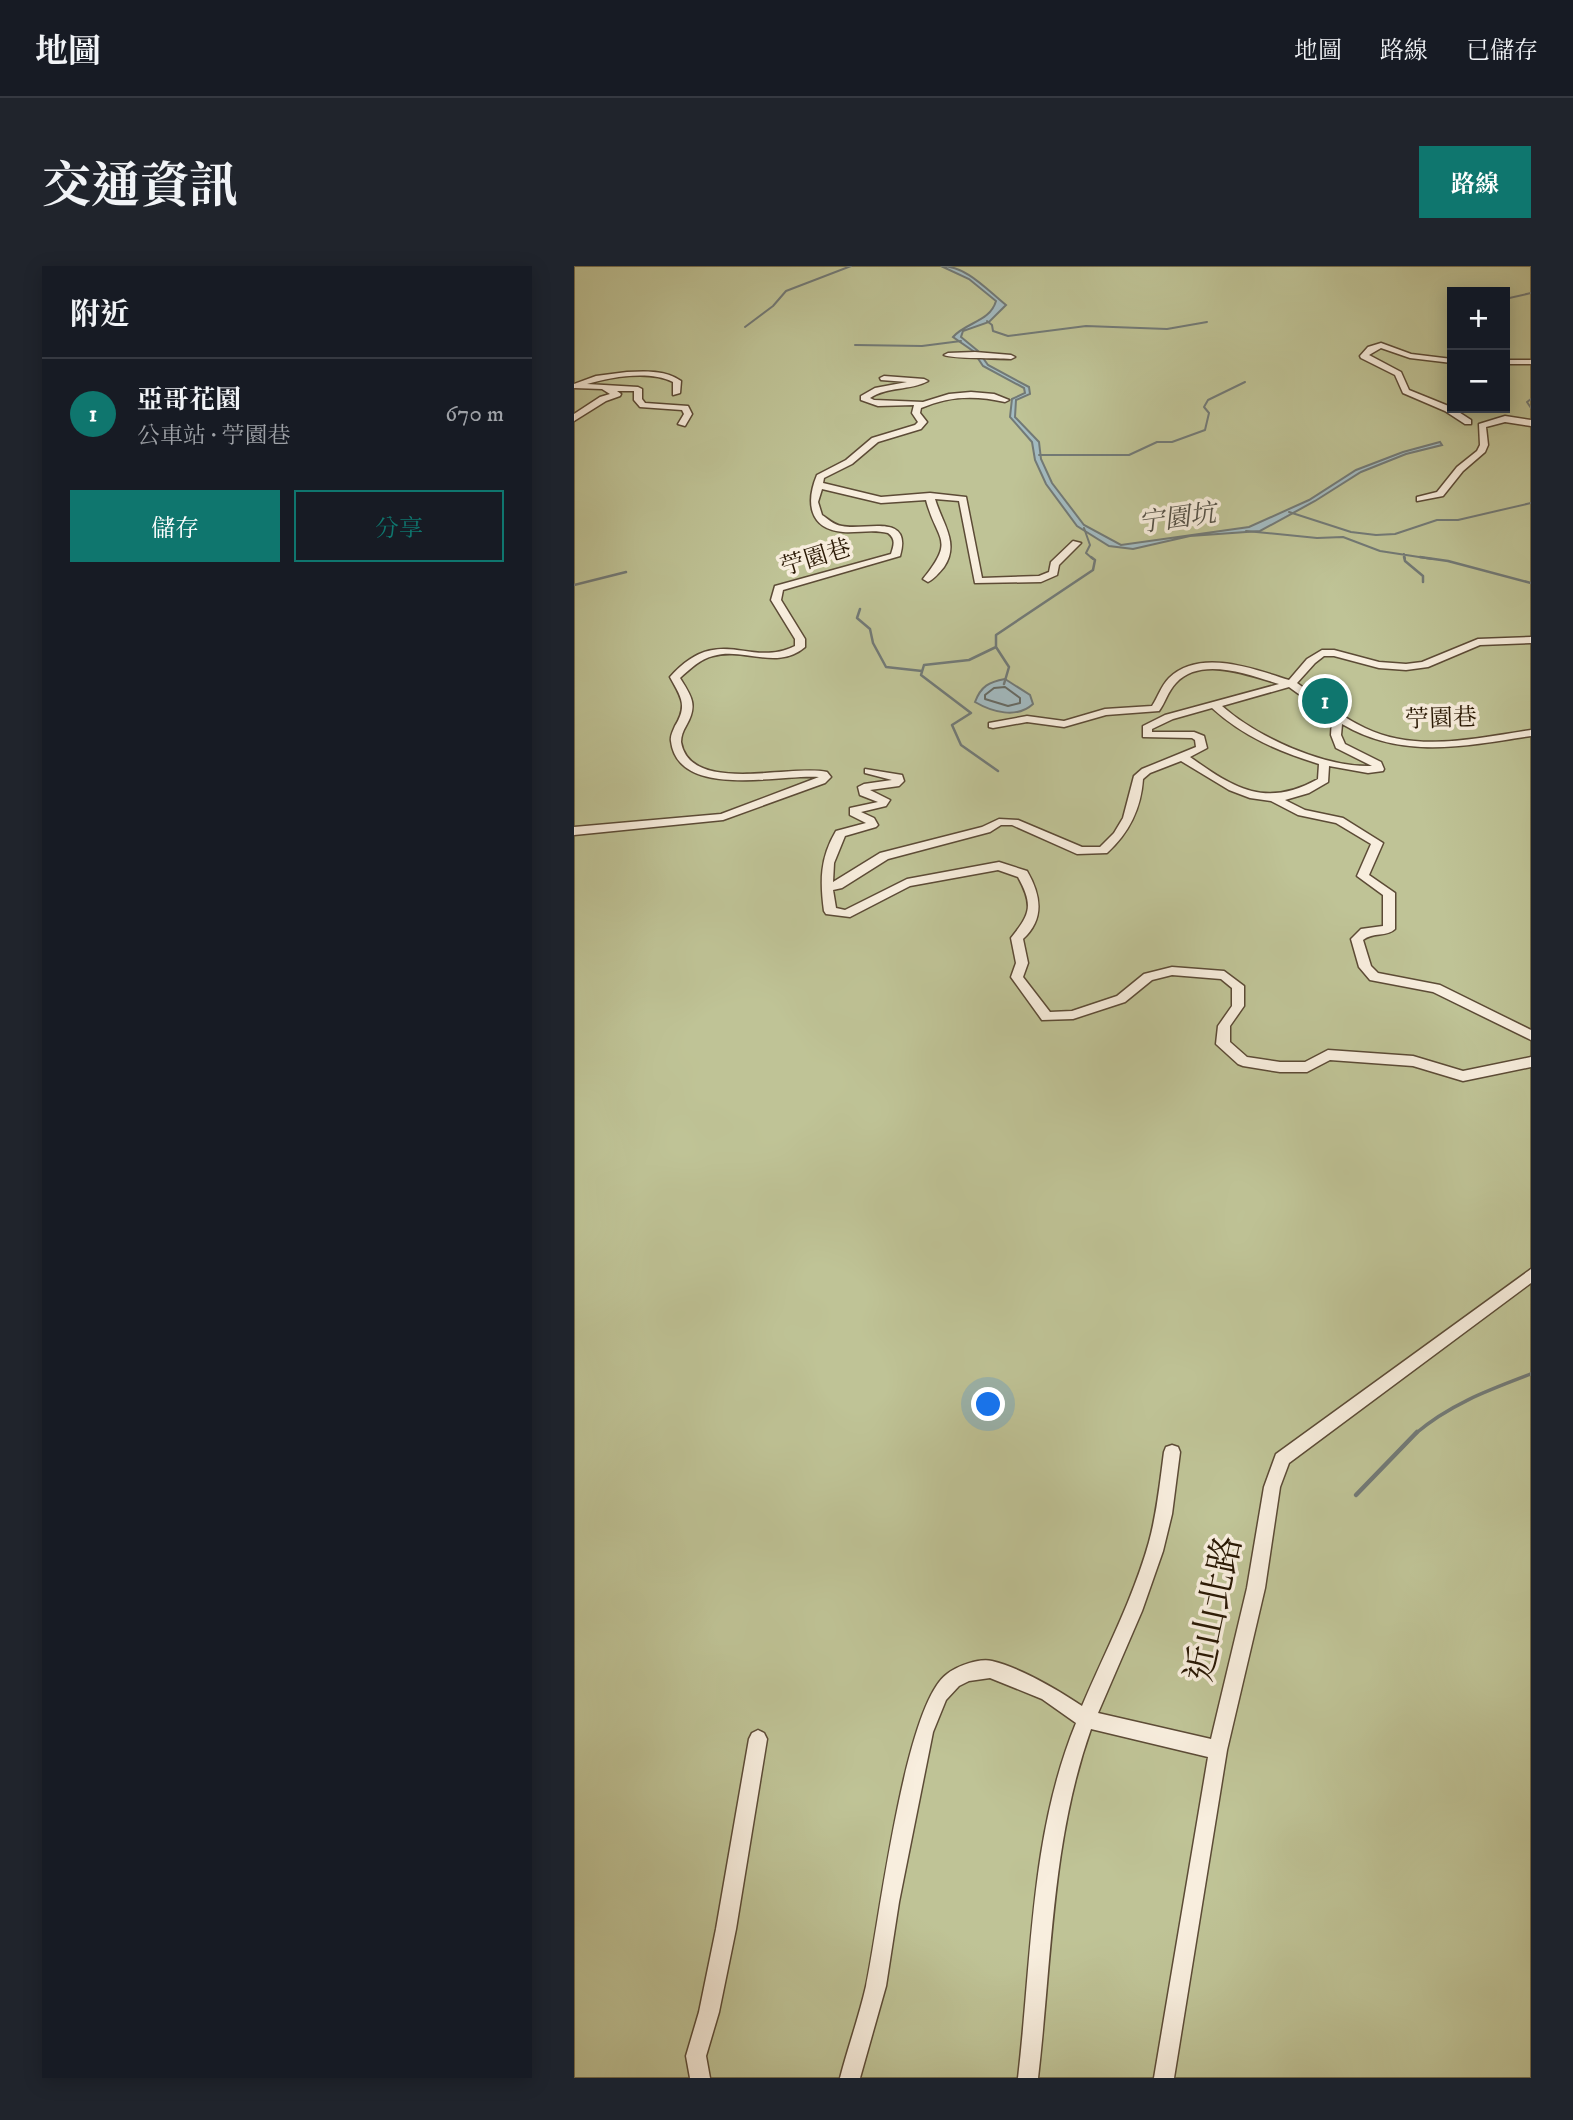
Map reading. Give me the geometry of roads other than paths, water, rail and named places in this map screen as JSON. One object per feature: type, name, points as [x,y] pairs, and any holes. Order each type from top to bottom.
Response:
[{"type":"street","points":[[1447,360],[1410,356],[1381,345],[1364,356],[1398,374],[1406,391],[1447,409]]},
{"type":"street","points":[[948,355],[1011,357]]},
{"type":"street","points":[[1510,362],[1531,362]]},
{"type":"street","points":[[676,393],[677,381],[672,377],[638,374],[593,379],[576,386],[638,389],[638,400],[643,405],[685,408],[688,414],[682,424]]},
{"type":"street","points":[[884,378],[924,381],[885,387],[870,393],[864,398],[871,404],[882,406],[908,401],[923,404]]},
{"type":"street","points":[[574,418],[603,399],[617,394],[606,388]]},
{"type":"street","points":[[1005,400],[976,394],[936,398],[917,407],[916,412],[923,422],[918,428],[875,440],[849,462],[826,472],[817,485],[840,488],[879,500],[930,496],[963,499],[978,581],[1041,579],[1054,573],[1054,564],[1076,543]]},
{"type":"street","points":[[1454,413],[1468,422]]},
{"type":"street","points":[[1420,499],[1440,494],[1460,469],[1481,452],[1484,445],[1482,426],[1505,419],[1531,423]]},
{"type":"street","name":"苧園巷","points":[[574,831],[723,817],[821,781],[825,777],[823,774],[804,771],[733,777],[710,776],[685,760],[676,743],[677,732],[687,716],[688,706],[675,677],[682,669],[712,651],[736,650],[759,657],[793,652],[800,647],[800,639],[776,600],[778,588],[891,559],[898,552],[897,537],[884,528],[839,529],[818,516],[814,509],[817,485]]},
{"type":"street","points":[[928,579],[939,568],[946,551],[947,535],[932,507],[930,496]]},
{"type":"street","name":"苧園巷","points":[[1531,640],[1478,642],[1424,665],[1415,666],[1379,665],[1334,653],[1322,653],[1292,684],[1337,717],[1374,736],[1416,745],[1451,744],[1531,733]]},
{"type":"street","points":[[993,725],[1027,719],[1064,724],[1105,712],[1155,709],[1164,698],[1171,682],[1196,667],[1238,668],[1292,684]]},
{"type":"street","points":[[827,887],[838,885],[884,856],[986,830],[999,822],[1014,822],[1081,851],[1103,850],[1129,819],[1137,797],[1138,778],[1146,771],[1202,748],[1200,738],[1195,735],[1155,737],[1147,735],[1147,728],[1169,717],[1292,684]]},
{"type":"street","points":[[1216,706],[1237,726],[1264,742],[1324,762],[1368,770],[1379,769],[1377,764],[1340,746],[1336,735],[1337,717]]},
{"type":"street","points":[[1182,757],[1214,780],[1242,794],[1275,799],[1302,813],[1339,820],[1377,843],[1363,868],[1363,876],[1389,893],[1389,929],[1365,932],[1357,939],[1365,967],[1374,977],[1436,988],[1531,1035]]},
{"type":"street","points":[[1275,799],[1313,788],[1324,780],[1324,762]]},
{"type":"street","points":[[869,771],[898,777],[898,781],[894,784],[864,787],[864,793],[883,797],[883,802],[854,810],[870,820],[872,825],[841,834],[824,882],[830,911],[846,914],[906,883],[999,866],[1023,874],[1034,892],[1035,913],[1028,929],[1017,938],[1022,963],[1017,977],[1047,1017],[1073,1015],[1121,999],[1148,977],[1172,971],[1224,975],[1238,986],[1238,1006],[1224,1026],[1223,1044],[1242,1061],[1307,1067],[1328,1055],[1413,1062],[1462,1076],[1531,1062]]},
{"type":"street","name":"近山北路","points":[[1164,2078],[1217,1750],[1256,1588],[1272,1487],[1282,1459],[1531,1275]]},
{"type":"street","points":[[1028,2078],[1049,1874],[1063,1789],[1085,1719],[1130,1621],[1156,1549],[1172,1452]]},
{"type":"street","points":[[850,2078],[876,1986],[914,1771],[924,1732],[939,1694],[953,1680],[967,1673],[990,1669],[1048,1693],[1085,1719],[1217,1750]]},
{"type":"street","points":[[700,2078],[696,2056],[709,2012],[726,1929],[758,1739]]},
{"type":"water","points":[[941,266],[968,274],[1006,305],[989,322],[963,331],[961,337],[978,351],[988,365],[1029,387],[1030,394],[1016,400],[1015,417],[1039,442],[1041,459],[1052,483],[1084,525],[1121,545],[1249,527],[1309,500],[1356,470],[1403,452],[1440,442],[1442,445],[1406,454],[1361,472],[1260,531],[1190,536],[1133,549],[1109,546],[1077,526],[1046,484],[1035,460],[1032,442],[1010,417],[1012,399],[1025,393],[1024,388],[983,366],[973,351],[953,337],[989,313],[996,301],[969,279]]},
{"type":"water","points":[[1005,679],[1030,695],[1033,704],[1027,709],[1012,713],[989,709],[975,702],[986,686]]},
{"type":"waterway","points":[[745,327],[773,306],[786,291],[851,266]]},
{"type":"waterway","points":[[1510,298],[1531,293]]},
{"type":"waterway","points":[[987,321],[992,325],[993,331],[1008,336],[1086,326],[1167,329],[1207,322]]},
{"type":"waterway","points":[[855,345],[922,346],[961,341]]},
{"type":"waterway","points":[[1039,455],[1129,455],[1157,442],[1172,442],[1205,430],[1209,413],[1204,407],[1208,400],[1245,382]]},
{"type":"waterway","points":[[1531,399],[1527,402],[1531,408]]},
{"type":"waterway","points":[[1289,512],[1351,532],[1376,535],[1395,534],[1437,520],[1458,520],[1531,503]]},
{"type":"waterway","points":[[1084,528],[1090,545],[1086,553],[1093,559]]},
{"type":"waterway","name":"宁園坑","points":[[1246,531],[1317,538],[1343,537],[1380,551],[1404,555]]},
{"type":"waterway","name":"宁園坑","points":[[1404,555],[1432,559]]},
{"type":"waterway","name":"宁園坑","points":[[1404,555],[1405,559]]},
{"type":"waterway","points":[[996,647],[996,635],[1093,570],[1095,560],[1091,557]]},
{"type":"waterway","points":[[1404,557],[1405,561],[1423,576],[1423,582]]},
{"type":"waterway","name":"宁園坑","points":[[1420,557],[1448,561],[1531,583]]},
{"type":"waterway","points":[[574,585],[626,572]]},
{"type":"waterway","points":[[860,609],[857,618],[870,629],[873,643],[886,667],[922,671]]},
{"type":"waterway","points":[[996,647],[1009,667],[1004,684]]},
{"type":"waterway","points":[[996,647],[969,660],[924,665],[921,675],[971,713],[952,725],[961,745],[998,771]]},
{"type":"waterway","points":[[1415,1434],[1456,1406],[1531,1374]]},
{"type":"waterway","points":[[1356,1495],[1415,1434]]},
{"type":"place","name":"亞哥花園","points":[[1325,701]]}]
